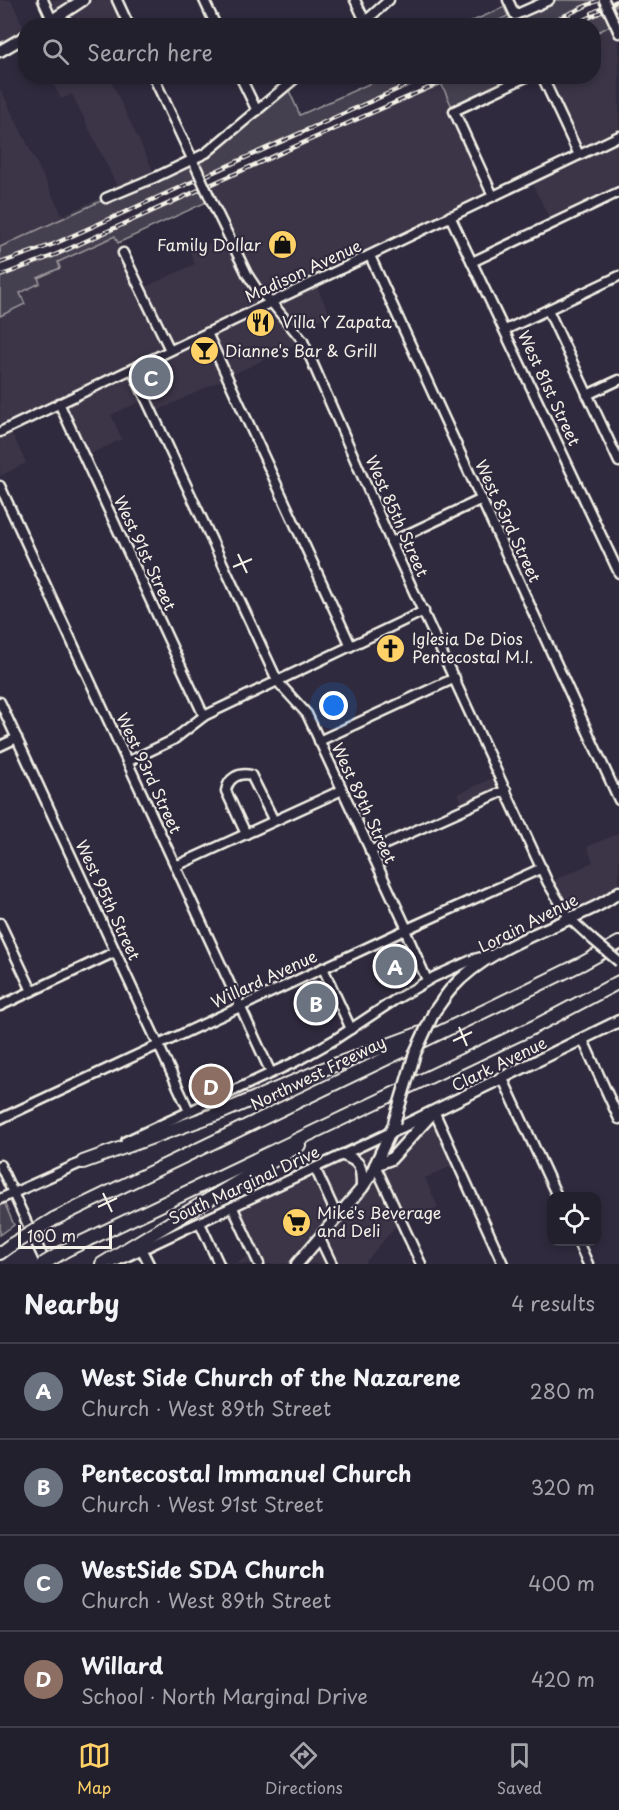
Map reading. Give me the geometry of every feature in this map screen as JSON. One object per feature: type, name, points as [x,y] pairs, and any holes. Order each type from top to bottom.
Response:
[{"type":"highway","name":"Northwest Freeway","points":[[0,1253],[54,1219],[495,1006],[619,943]]},
{"type":"highway","points":[[45,1264],[66,1250],[534,1027],[619,982]]},
{"type":"highway","points":[[83,1162],[225,1111],[321,1070],[495,1006]]},
{"type":"highway","points":[[102,1264],[357,1110]]},
{"type":"main road","points":[[55,18],[83,0]]},
{"type":"main road","points":[[0,51],[18,41]]},
{"type":"main road","name":"Lorain Avenue","points":[[297,1264],[362,1188],[375,1165],[392,1128],[418,1046],[434,1012],[451,989],[469,972],[496,954],[599,906],[619,892]]},
{"type":"main road","name":"Clark Avenue","points":[[392,1128],[434,1112],[619,1021]]},
{"type":"main road","points":[[375,1165],[391,1159],[434,1112]]},
{"type":"main road","points":[[343,1155],[354,1159],[358,1164],[362,1172],[362,1188]]},
{"type":"street","points":[[43,0],[46,18]]},
{"type":"street","points":[[117,0],[125,18]]},
{"type":"street","points":[[204,0],[212,18]]},
{"type":"street","points":[[355,0],[361,18]]},
{"type":"street","points":[[369,18],[389,0]]},
{"type":"street","points":[[508,0],[515,15],[549,0]]},
{"type":"street","points":[[604,0],[619,33]]},
{"type":"street","name":"West 85th Street","points":[[157,84],[247,273],[259,292],[271,302],[303,341],[391,542],[548,883],[569,918],[619,962]]},
{"type":"street","points":[[244,84],[256,111]]},
{"type":"street","points":[[106,198],[194,163],[288,84]]},
{"type":"street","points":[[493,196],[453,111],[511,84]]},
{"type":"street","points":[[546,84],[579,155]]},
{"type":"street","name":"Madison Avenue","points":[[0,432],[619,136]]},
{"type":"street","points":[[472,262],[619,192]]},
{"type":"street","name":"West 81st Street","points":[[450,216],[619,573]]},
{"type":"street","points":[[123,253],[170,350]]},
{"type":"street","name":"West 83rd Street","points":[[370,256],[619,800]]},
{"type":"street","points":[[505,330],[619,276]]},
{"type":"street","points":[[548,310],[619,462]]},
{"type":"street","points":[[207,333],[351,646]]},
{"type":"street","name":"West 89th Street","points":[[132,369],[278,682],[307,714],[427,980]]},
{"type":"street","points":[[587,395],[619,380]]},
{"type":"street","name":"West 91st Street","points":[[59,403],[204,716]]},
{"type":"street","name":"West 93rd Street","points":[[0,486],[271,1073]]},
{"type":"street","points":[[391,542],[482,500]]},
{"type":"street","points":[[127,762],[173,740],[204,716],[424,611]]},
{"type":"street","points":[[319,741],[455,678]]},
{"type":"street","name":"West 95th Street","points":[[0,702],[189,1111]]},
{"type":"street","points":[[0,746],[17,738]]},
{"type":"street","points":[[246,834],[226,791],[230,780],[236,776],[242,774],[251,776],[274,821]]},
{"type":"street","points":[[176,866],[342,790]]},
{"type":"street","points":[[370,852],[506,790]]},
{"type":"street","name":"Willard Avenue","points":[[0,1119],[542,868]]},
{"type":"street","points":[[0,923],[32,991]]},
{"type":"street","points":[[0,1006],[115,952]]},
{"type":"street","points":[[0,1199],[271,1073],[334,1040],[427,980],[474,959],[496,954]]},
{"type":"street","points":[[323,968],[351,1029]]},
{"type":"street","points":[[583,1040],[619,1119]]},
{"type":"street","points":[[503,1079],[555,1192]]},
{"type":"street","points":[[434,1112],[503,1264]]},
{"type":"street","name":"South Marginal Drive","points":[[110,1264],[343,1155],[392,1128]]},
{"type":"street","points":[[0,1165],[45,1264]]},
{"type":"street","points":[[375,1165],[421,1264]]},
{"type":"street","points":[[315,1168],[338,1218]]},
{"type":"street","points":[[233,1208],[259,1264]]},
{"type":"street","points":[[200,1223],[219,1264]]},
{"type":"street","points":[[320,1239],[332,1264]]},
{"type":"street","points":[[580,1246],[588,1264]]},
{"type":"street","points":[[142,1250],[148,1264]]},
{"type":"shaded area","points":[[0,0],[11,0],[19,18],[18,46],[0,57]]},
{"type":"shaded area","points":[[43,0],[117,0],[126,18],[51,18]]},
{"type":"shaded area","points":[[549,0],[599,0],[558,18],[510,18]]},
{"type":"shaded area","points":[[619,4],[619,28],[614,24],[601,30],[601,18],[588,18]]},
{"type":"shaded area","points":[[504,7],[508,16],[504,18],[480,18]]},
{"type":"shaded area","points":[[615,24],[619,33],[619,192],[552,224],[530,179],[579,155],[545,84],[601,84],[601,31]]},
{"type":"shaded area","points":[[54,84],[112,84],[156,177],[102,199],[0,247],[0,88],[62,215],[119,190],[72,94],[61,99]]},
{"type":"shaded area","points":[[369,84],[411,84],[54,244],[0,263],[0,247],[206,153],[287,86],[300,115]]},
{"type":"shaded area","points":[[441,84],[493,196],[315,283],[330,315],[295,331],[303,341],[153,413],[146,399],[111,415],[122,439],[84,457],[60,403],[9,427],[26,463],[0,476],[0,316],[24,304],[19,293],[40,283],[38,278],[60,268],[58,262],[115,236],[141,289],[195,264],[190,252],[227,235],[205,188],[305,142]]},
{"type":"shaded area","points":[[441,84],[513,84],[454,111]]},
{"type":"shaded area","points":[[205,188],[211,200],[118,243],[115,236],[58,262],[60,268],[38,278],[40,283],[20,293],[25,304],[0,316],[0,276],[55,255]]},
{"type":"shaded area","points":[[499,775],[506,790],[465,809],[458,794]]},
{"type":"shaded area","points":[[619,833],[619,892],[569,918],[548,883],[593,862],[587,847]]},
{"type":"shaded area","points":[[433,1115],[456,1164],[425,1178],[438,1207],[395,1227],[364,1264],[233,1264],[256,1253],[236,1210]]},
{"type":"shaded area","points":[[4,1202],[14,1225],[0,1235],[0,1204]]},
{"type":"railway","points":[[560,18],[599,0]]},
{"type":"railway","points":[[592,13],[619,0]]},
{"type":"railway","points":[[588,18],[601,12]]},
{"type":"railway","points":[[0,263],[54,244],[409,84]]},
{"type":"railway","points":[[0,276],[55,255],[438,84]]},
{"type":"place","name":"Family Dollar","points":[[282,245]]},
{"type":"place","name":"Villa Y Zapata","points":[[261,322]]},
{"type":"place","name":"Dianne's Bar & Grill","points":[[204,351]]},
{"type":"place","name":"WestSide SDA Church","points":[[151,377]]},
{"type":"place","name":"Iglesia De Dios Pentecostal M.I.","points":[[391,648]]},
{"type":"place","name":"West Side Church of the Nazarene","points":[[395,966]]},
{"type":"place","name":"Pentecostal Immanuel Church","points":[[316,1003]]},
{"type":"place","name":"Willard","points":[[211,1086]]},
{"type":"place","name":"Mike's Beverage and Deli","points":[[296,1222]]}]
